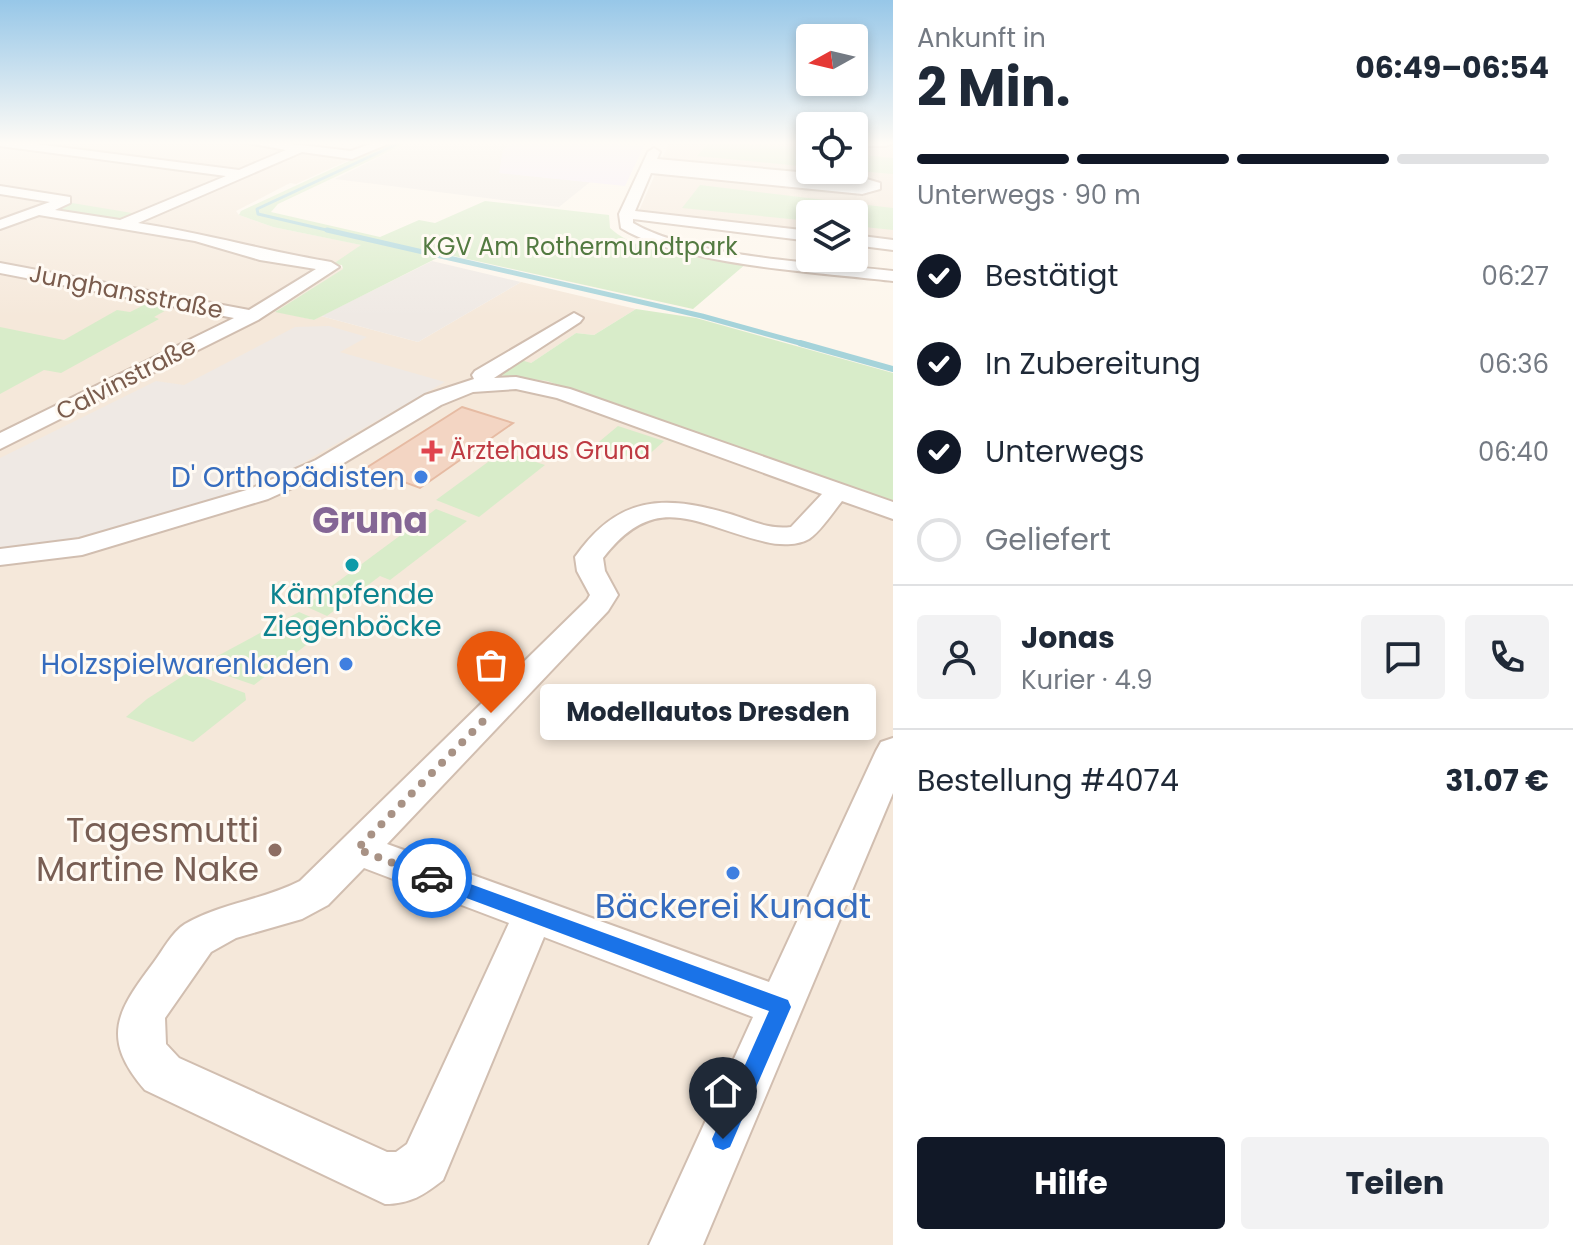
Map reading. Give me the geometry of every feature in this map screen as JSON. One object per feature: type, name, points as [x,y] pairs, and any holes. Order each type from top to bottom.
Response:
[{"type":"street","points":[[0,225],[63,201]]},
{"type":"street","points":[[70,201],[117,213]]},
{"type":"street","points":[[38,211],[148,213],[176,201]]},
{"type":"street","points":[[632,201],[626,214],[626,225],[635,233],[669,245],[893,276]]},
{"type":"street","name":"Calvinstraße","points":[[0,442],[252,316],[331,267],[260,255],[117,213]]},
{"type":"street","points":[[626,214],[796,234]]},
{"type":"street","points":[[868,242],[893,245]]},
{"type":"street","name":"Junghansstraße","points":[[0,268],[252,316]]},
{"type":"street","points":[[486,383],[482,375],[574,318]]},
{"type":"street","points":[[0,557],[82,547],[259,494],[324,465],[433,400],[486,383],[516,383],[563,393],[893,511]]},
{"type":"street","points":[[533,915],[425,1162],[404,1178],[385,1178],[162,1074],[143,1053],[142,1013],[196,939],[226,923],[288,907],[314,893],[598,605],[604,595],[591,571],[589,557],[628,515],[653,507],[678,508],[768,535],[792,536],[800,533],[838,491]]},
{"type":"street","points":[[676,1245],[893,751]]},
{"type":"street","points":[[357,849],[781,1007]]},
{"type":"shaded area","points":[[0,201],[255,201],[236,211],[239,215],[273,227],[362,245],[335,264],[344,269],[277,311],[314,320],[321,316],[418,342],[521,282],[636,309],[594,335],[576,333],[531,363],[492,373],[547,381],[893,503],[893,1245],[0,1245]]},
{"type":"shaded area","points":[[512,201],[566,201],[559,207]]},
{"type":"shaded area","points":[[643,201],[796,201],[796,230],[638,213]]},
{"type":"shaded area","points":[[868,201],[893,201],[893,241],[868,238]]},
{"type":"shaded area","points":[[432,261],[521,282],[418,342],[321,316]]},
{"type":"shaded area","points":[[329,326],[367,337],[340,352],[445,382],[283,474],[212,501],[48,544],[0,548],[0,458],[156,381],[184,385],[295,327]]},
{"type":"green space","name":"KGV Am Rothermundtpark","points":[[262,201],[284,201],[271,212],[380,237],[419,220],[435,223],[486,201],[609,215],[610,228],[639,245],[675,254],[747,263],[693,309],[445,254],[314,320],[275,312],[343,269],[342,265],[333,264],[361,245],[273,227],[239,215],[241,211]]},
{"type":"green space","points":[[687,201],[796,201],[796,220],[682,208]]},
{"type":"green space","points":[[66,203],[138,214],[114,222],[50,209]]},
{"type":"green space","points":[[868,205],[893,208],[893,230],[868,227]]},
{"type":"green space","points":[[138,301],[170,308],[154,317],[159,319],[61,373],[44,370],[0,394],[0,327],[64,340],[117,310],[130,312],[142,306],[134,303]]},
{"type":"green space","points":[[636,309],[696,318],[893,373],[893,503],[547,381],[490,374],[514,358],[531,363],[576,333],[594,335]]},
{"type":"green space","points":[[618,426],[664,441],[644,459],[594,446]]},
{"type":"green space","points":[[503,451],[545,465],[479,517],[436,500]]},
{"type":"green space","points":[[436,509],[467,521],[390,580],[380,576],[327,616],[305,606]]},
{"type":"green space","points":[[299,612],[320,621],[312,628],[322,633],[254,685],[199,666]]},
{"type":"green space","points":[[189,672],[245,693],[246,700],[193,742],[126,717],[147,699]]},
{"type":"building","name":"Ärztehaus Gruna","points":[[462,407],[513,423],[420,488],[366,468]]},
{"type":"waterway","points":[[274,201],[257,209],[258,214],[335,232]]},
{"type":"waterway","points":[[327,230],[702,316],[807,345]]},
{"type":"waterway","points":[[800,343],[893,369]]},
{"type":"way so far","points":[[432,878],[357,849],[491,713]]},
{"type":"place","name":"Ärztehaus Gruna","points":[[432,451]]},
{"type":"place","name":"D' Orthopädisten","points":[[421,477]]},
{"type":"place","name":"Kämpfende Ziegenböcke","points":[[352,565]]},
{"type":"place","name":"Holzspielwarenladen","points":[[346,664]]},
{"type":"place","name":"Modellautos Dresden","points":[[491,713]]},
{"type":"place","name":"Tagesmutti Martine Nake","points":[[275,850]]},
{"type":"place","name":"Bäckerei Kunadt","points":[[733,873]]},
{"type":"district","name":"Gruna","points":[[370,520]]},
{"type":"route","points":[[432,878],[781,1007],[723,1139]]}]
